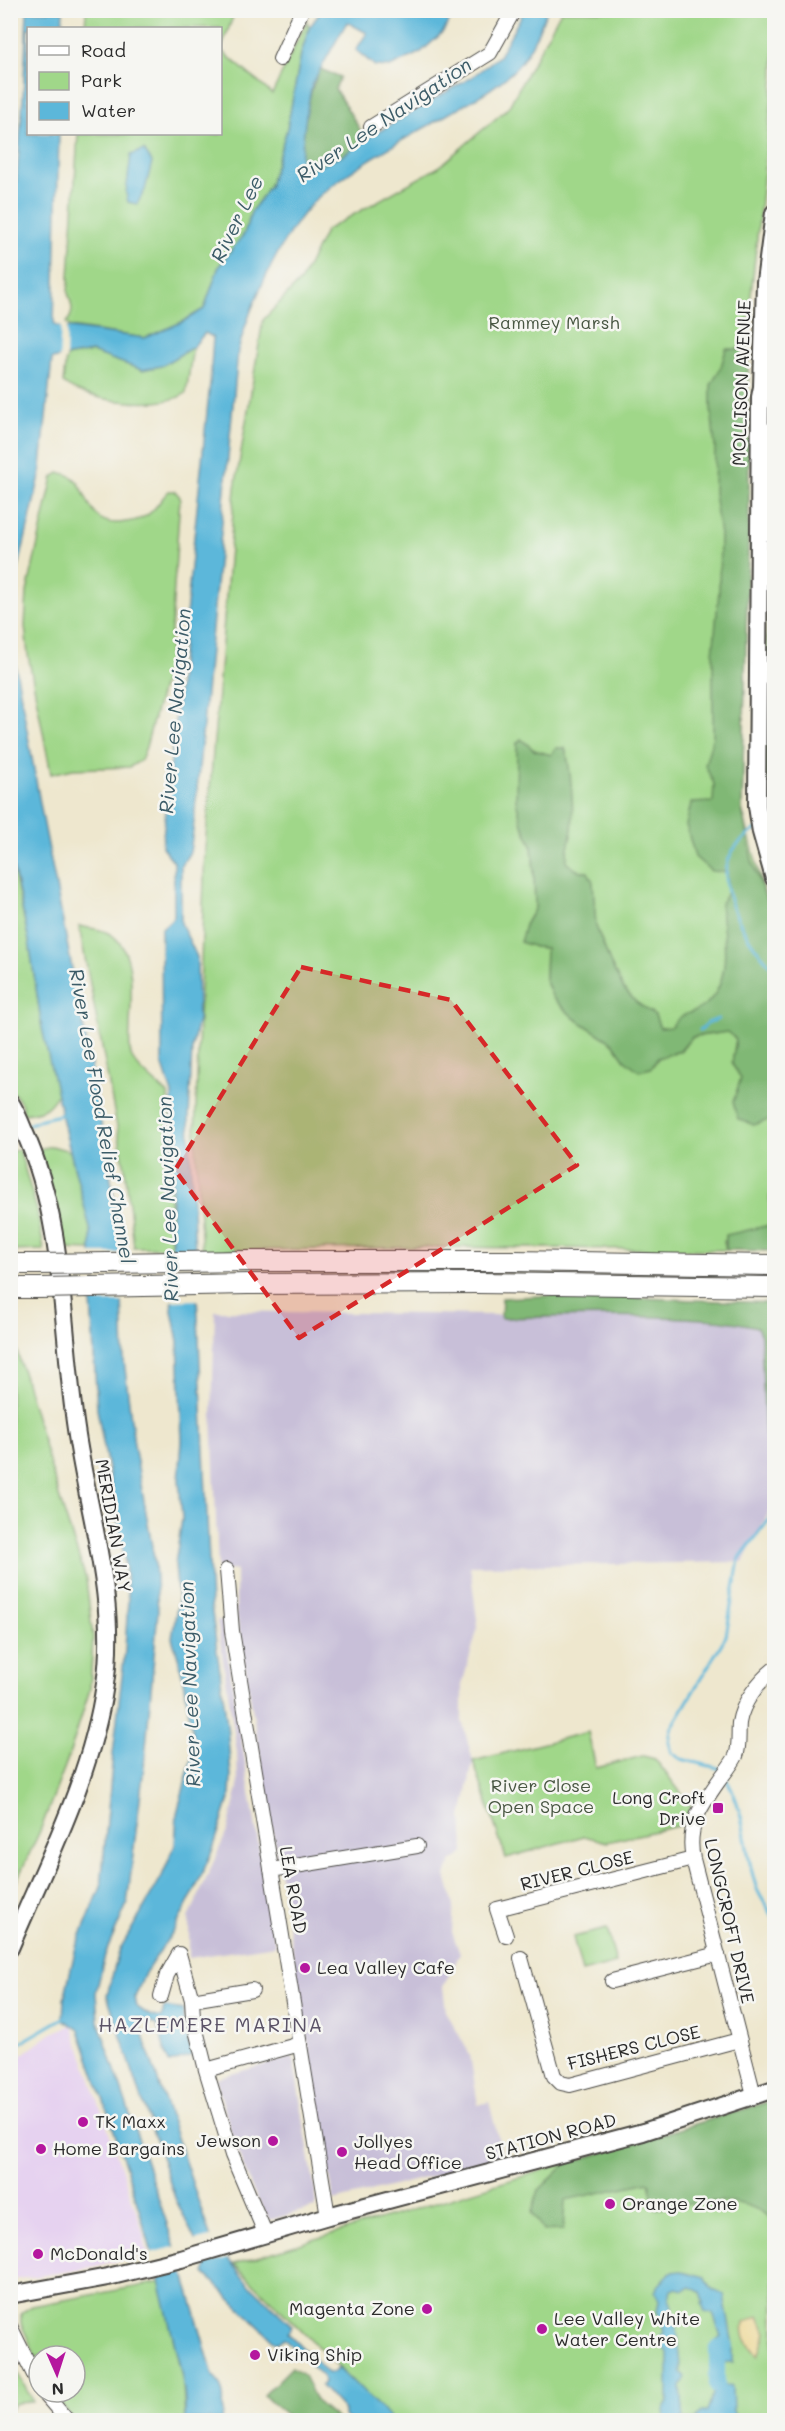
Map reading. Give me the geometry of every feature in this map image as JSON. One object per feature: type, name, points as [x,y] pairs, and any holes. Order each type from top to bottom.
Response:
[{"type":"highway","points":[[10,1264],[492,1261],[774,1265]]},
{"type":"highway","points":[[10,1288],[488,1283],[772,1287]]},
{"type":"main road","name":"MOLLISON AVENUE","points":[[774,213],[765,282],[769,316],[758,510],[760,555],[756,779],[760,825],[774,878]]},
{"type":"main road","name":"MOLLISON AVENUE","points":[[760,555],[770,509],[774,429]]},
{"type":"main road","name":"MERIDIAN WAY","points":[[10,1948],[76,1790],[93,1743],[105,1688],[110,1638],[107,1598],[76,1431],[51,1218],[34,1154],[12,1104]]},
{"type":"main road","name":"STATION ROAD","points":[[10,2295],[86,2282],[225,2247],[328,2216],[643,2132],[774,2089]]},
{"type":"street","points":[[280,59],[302,10]]},
{"type":"street","points":[[371,128],[490,53],[514,10]]},
{"type":"street","name":"LEA ROAD","points":[[227,1570],[232,1631],[328,2216]]},
{"type":"street","name":"LONGCROFT DRIVE","points":[[754,2095],[690,1845],[691,1829],[737,1751],[739,1722],[744,1707],[761,1682],[774,1670]]},
{"type":"street","points":[[271,1870],[417,1846]]},
{"type":"street","name":"RIVER CLOSE","points":[[506,1936],[497,1909],[693,1859]]},
{"type":"street","points":[[161,1996],[167,1974],[179,1954],[192,2000],[193,2018],[206,2070],[237,2172],[266,2235]]},
{"type":"street","points":[[612,1981],[718,1954]]},
{"type":"street","name":"FISHERS CLOSE","points":[[521,1958],[554,2076],[561,2083],[570,2085],[739,2040]]},
{"type":"street","points":[[192,2000],[252,1990]]},
{"type":"street","points":[[206,2070],[300,2044]]},
{"type":"street","points":[[10,2326],[27,2361]]},
{"type":"street","points":[[53,2404],[67,2421]]},
{"type":"highlighted area","points":[[301,967],[451,1000],[577,1165],[299,1338],[175,1170]]},
{"type":"shaded area","points":[[215,1311],[774,1319],[774,1502],[743,1562],[470,1566],[478,1627],[462,1685],[462,1721],[473,1761],[462,1817],[464,1853],[451,1862],[446,1875],[454,1905],[452,1932],[460,1954],[443,1987],[446,2011],[470,2055],[478,2105],[489,2102],[503,2158],[334,2201],[236,1611],[236,1570],[218,1571],[212,1415]]},
{"type":"shaded area","points":[[217,1620],[222,1621],[275,1945],[189,1958],[189,1918],[228,1829],[238,1787],[237,1752]]},
{"type":"shaded area","points":[[72,2025],[140,2222],[148,2254],[78,2270],[11,2280],[11,2063],[52,2033]]},
{"type":"shaded area","points":[[293,2057],[317,2203],[315,2207],[270,2220],[253,2191],[232,2136],[216,2078]]},
{"type":"green space","points":[[86,11],[235,11],[222,47],[222,27],[85,27]]},
{"type":"green space","name":"Rammey Marsh","points":[[561,11],[774,11],[774,76],[748,324],[749,506],[742,809],[765,896],[774,913],[733,1010],[628,1047],[563,858],[551,755],[534,750],[521,739],[517,743],[522,824],[532,845],[534,871],[535,908],[525,925],[534,947],[546,948],[545,979],[553,998],[574,1018],[613,1043],[625,1060],[651,1068],[658,1058],[680,1051],[692,1037],[727,1032],[736,1039],[732,1064],[741,1078],[734,1102],[766,1121],[774,1118],[774,1192],[770,1197],[773,1220],[770,1225],[724,1241],[726,1250],[436,1247],[202,1251],[195,1137],[205,849],[235,488],[263,320],[301,280],[326,230],[439,167],[508,108]]},
{"type":"green space","points":[[307,21],[309,28],[301,54],[287,129],[269,187],[251,212],[244,234],[219,266],[204,309],[182,322],[145,338],[71,327],[66,323],[71,316],[72,309],[68,293],[78,135],[222,135],[222,51],[272,94]]},
{"type":"green space","points":[[320,69],[340,77],[335,89],[366,139],[342,156],[306,171],[300,165],[304,128],[311,92]]},
{"type":"green space","points":[[193,347],[186,393],[175,398],[160,402],[124,402],[88,395],[63,383],[66,357],[92,352],[142,370],[161,366]]},
{"type":"green space","points":[[726,349],[739,349],[748,353],[749,506],[742,809],[752,861],[774,913],[774,1118],[754,1125],[738,1119],[733,1102],[741,1078],[732,1064],[736,1039],[727,1032],[692,1037],[680,1051],[658,1058],[651,1068],[639,1071],[625,1060],[613,1043],[574,1018],[553,998],[545,979],[546,948],[520,942],[525,925],[535,908],[532,845],[522,824],[516,800],[517,743],[521,739],[534,750],[551,755],[556,748],[565,748],[573,811],[567,863],[577,870],[588,872],[593,882],[596,926],[623,988],[636,1002],[655,1015],[660,1028],[671,1027],[683,1015],[702,1007],[719,987],[723,974],[725,946],[720,905],[728,891],[727,872],[711,871],[695,857],[686,825],[691,803],[713,802],[714,784],[705,765],[713,737],[713,654],[719,591],[720,535],[714,493],[715,447],[711,385],[721,367]]},
{"type":"green space","points":[[774,468],[774,863],[764,790],[764,717],[768,568]]},
{"type":"green space","points":[[59,473],[70,476],[78,482],[93,511],[100,518],[111,523],[133,521],[145,516],[169,491],[175,491],[180,497],[169,661],[146,747],[141,760],[130,767],[73,769],[51,774],[28,655],[25,626],[27,592],[53,477]]},
{"type":"green space","points":[[10,856],[29,941],[42,1028],[58,1093],[45,1109],[24,1114],[21,1103],[11,1089]]},
{"type":"green space","points":[[79,926],[106,932],[123,948],[130,973],[132,1058],[148,1077],[168,1094],[171,1248],[134,1247],[125,1169]]},
{"type":"green space","points":[[52,1146],[70,1151],[91,1232],[91,1250],[62,1249],[39,1149]]},
{"type":"green space","points":[[19,1149],[37,1210],[44,1250],[11,1251],[11,1152]]},
{"type":"green space","points":[[774,1192],[774,1251],[726,1250],[726,1235],[770,1225],[773,1220],[770,1196]]},
{"type":"green space","points":[[562,1295],[774,1303],[774,1441],[765,1435],[761,1336],[757,1327],[695,1318],[670,1317],[501,1318],[502,1298]]},
{"type":"green space","points":[[10,1327],[61,1503],[86,1579],[93,1638],[90,1689],[69,1756],[40,1831],[11,1893]]},
{"type":"green space","name":"River Close Open Space","points":[[588,1732],[596,1768],[643,1756],[655,1759],[691,1806],[686,1824],[607,1842],[584,1836],[506,1858],[473,1761]]},
{"type":"green space","points":[[607,1929],[616,1963],[582,1972],[573,1937]]},
{"type":"green space","name":"Lee Valley White Water Centre","points":[[774,2100],[774,2420],[392,2420],[234,2264]]},
{"type":"green space","points":[[774,2100],[774,2221],[761,2211],[732,2202],[702,2202],[655,2209],[649,2182],[565,2200],[563,2230],[543,2231],[532,2213],[538,2191],[566,2164]]},
{"type":"green space","points":[[161,2282],[183,2382],[185,2420],[74,2420],[61,2404],[87,2404],[87,2344],[30,2344],[21,2324],[21,2313],[32,2306]]},
{"type":"green space","points":[[10,2359],[27,2391],[27,2402],[16,2403],[11,2409]]},
{"type":"green space","points":[[292,2367],[304,2376],[317,2402],[338,2420],[292,2420],[270,2402],[264,2395]]},
{"type":"sand","points":[[759,2316],[766,2333],[758,2356],[746,2341],[743,2328],[744,2323]]},
{"type":"water","name":"River Lee Navigation","points":[[376,10],[380,13],[381,10],[456,11],[442,33],[421,52],[390,67],[375,66],[356,50],[367,33],[347,22],[312,84],[300,165],[306,171],[342,156],[366,139],[472,77],[499,56],[524,11],[547,11],[526,54],[517,67],[502,81],[477,98],[385,150],[338,181],[309,206],[283,244],[260,288],[238,351],[193,832],[190,852],[181,866],[181,923],[197,957],[198,1019],[192,1048],[189,1119],[211,1605],[227,1724],[231,1775],[230,1796],[213,1849],[195,1890],[174,1930],[145,1973],[135,1997],[137,2007],[151,2016],[162,2018],[164,2007],[184,2010],[183,2018],[192,2056],[169,2063],[157,2025],[137,2018],[210,2236],[244,2279],[292,2326],[288,2333],[328,2373],[333,2373],[338,2368],[393,2420],[348,2420],[344,2416],[344,2411],[321,2386],[324,2382],[323,2377],[284,2339],[276,2343],[204,2273],[207,2265],[175,2198],[107,1995],[119,1951],[162,1876],[175,1845],[177,1813],[195,1746],[180,1664],[172,1638],[178,1601],[175,1564],[182,1519],[179,1480],[182,1441],[178,1341],[172,1311],[172,1094],[162,1063],[161,929],[174,917],[174,862],[162,847],[213,337],[205,333],[193,347],[161,366],[142,370],[92,352],[52,359],[40,476],[13,591],[11,621],[10,327],[15,200],[27,11],[63,11],[62,27],[27,27],[27,135],[59,135],[54,323],[57,326],[145,338],[182,322],[204,309],[219,266],[244,234],[251,212],[269,187],[287,129],[301,54],[309,28],[321,11]]},
{"type":"water","points":[[144,150],[152,162],[145,190],[137,204],[128,202],[126,193],[131,155]]},
{"type":"water","points":[[10,635],[120,1231],[124,1360],[134,1445],[155,1563],[158,1611],[145,1758],[127,1904],[105,1955],[96,1993],[98,2020],[185,2277],[213,2375],[222,2391],[222,2420],[185,2420],[183,2383],[178,2358],[140,2211],[79,2030],[63,2019],[64,1999],[76,1947],[101,1887],[128,1600],[125,1562],[97,1409],[91,1301],[91,1232],[42,1028],[29,941],[11,856]]},
{"type":"water","points":[[682,2271],[705,2277],[713,2290],[724,2295],[733,2345],[733,2362],[718,2363],[718,2352],[715,2351],[714,2342],[721,2336],[713,2314],[705,2312],[701,2292],[691,2287],[684,2290],[676,2288],[671,2290],[669,2299],[676,2324],[681,2373],[686,2378],[681,2387],[684,2420],[665,2420],[665,2408],[668,2402],[668,2352],[659,2344],[660,2336],[664,2333],[661,2318],[657,2312],[659,2301],[655,2292],[671,2272]]},
{"type":"water","points":[[716,2386],[732,2386],[733,2411],[737,2420],[699,2420],[696,2418],[701,2412],[707,2412]]},
{"type":"pier","points":[[61,324],[67,324],[66,360],[59,361]]},
{"type":"pier","points":[[198,1251],[199,1300],[169,1301],[168,1252]]},
{"type":"pier","points":[[88,1253],[124,1253],[125,1302],[88,1302]]},
{"type":"pier","points":[[214,2236],[231,2258],[203,2265],[193,2241]]},
{"type":"pier","points":[[178,2246],[186,2270],[156,2278],[150,2253]]},
{"type":"waterway","points":[[765,821],[774,814]]},
{"type":"waterway","points":[[756,829],[737,845],[730,855],[726,879],[736,916],[754,946],[774,970]]},
{"type":"waterway","points":[[700,1030],[708,1023],[718,1019]]},
{"type":"waterway","points":[[28,1125],[65,1114]]},
{"type":"waterway","points":[[721,1771],[718,1768],[681,1759],[672,1753],[669,1742],[671,1729],[726,1636],[739,1559],[774,1513]]},
{"type":"waterway","points":[[726,1779],[742,1819],[757,1889],[774,1918]]},
{"type":"waterway","points":[[10,2049],[65,2017]]},
{"type":"waterway","points":[[717,2386],[717,2351],[719,2347],[725,2347]]},
{"type":"place","name":"Long Croft Drive","points":[[718,1808]]},
{"type":"place","name":"Lea Valley Cafe","points":[[305,1968]]},
{"type":"place","name":"TK Maxx","points":[[83,2122]]},
{"type":"place","name":"Jewson","points":[[273,2141]]},
{"type":"place","name":"Home Bargains","points":[[41,2149]]},
{"type":"place","name":"Jollyes Head Office","points":[[342,2152]]},
{"type":"place","name":"Orange Zone","points":[[610,2204]]},
{"type":"place","name":"McDonald's","points":[[38,2254]]},
{"type":"place","name":"Magenta Zone","points":[[427,2309]]},
{"type":"place","name":"Lee Valley White Water Centre","points":[[542,2329]]},
{"type":"place","name":"Viking Ship","points":[[255,2355]]},
{"type":"district","name":"HAZLEMERE MARINA","points":[[211,2025]]},
{"type":"water label","name":"River Lee","points":[[237,219]]},
{"type":"water label","name":"River Lee Flood Relief Channel","points":[[102,1116]]}]
